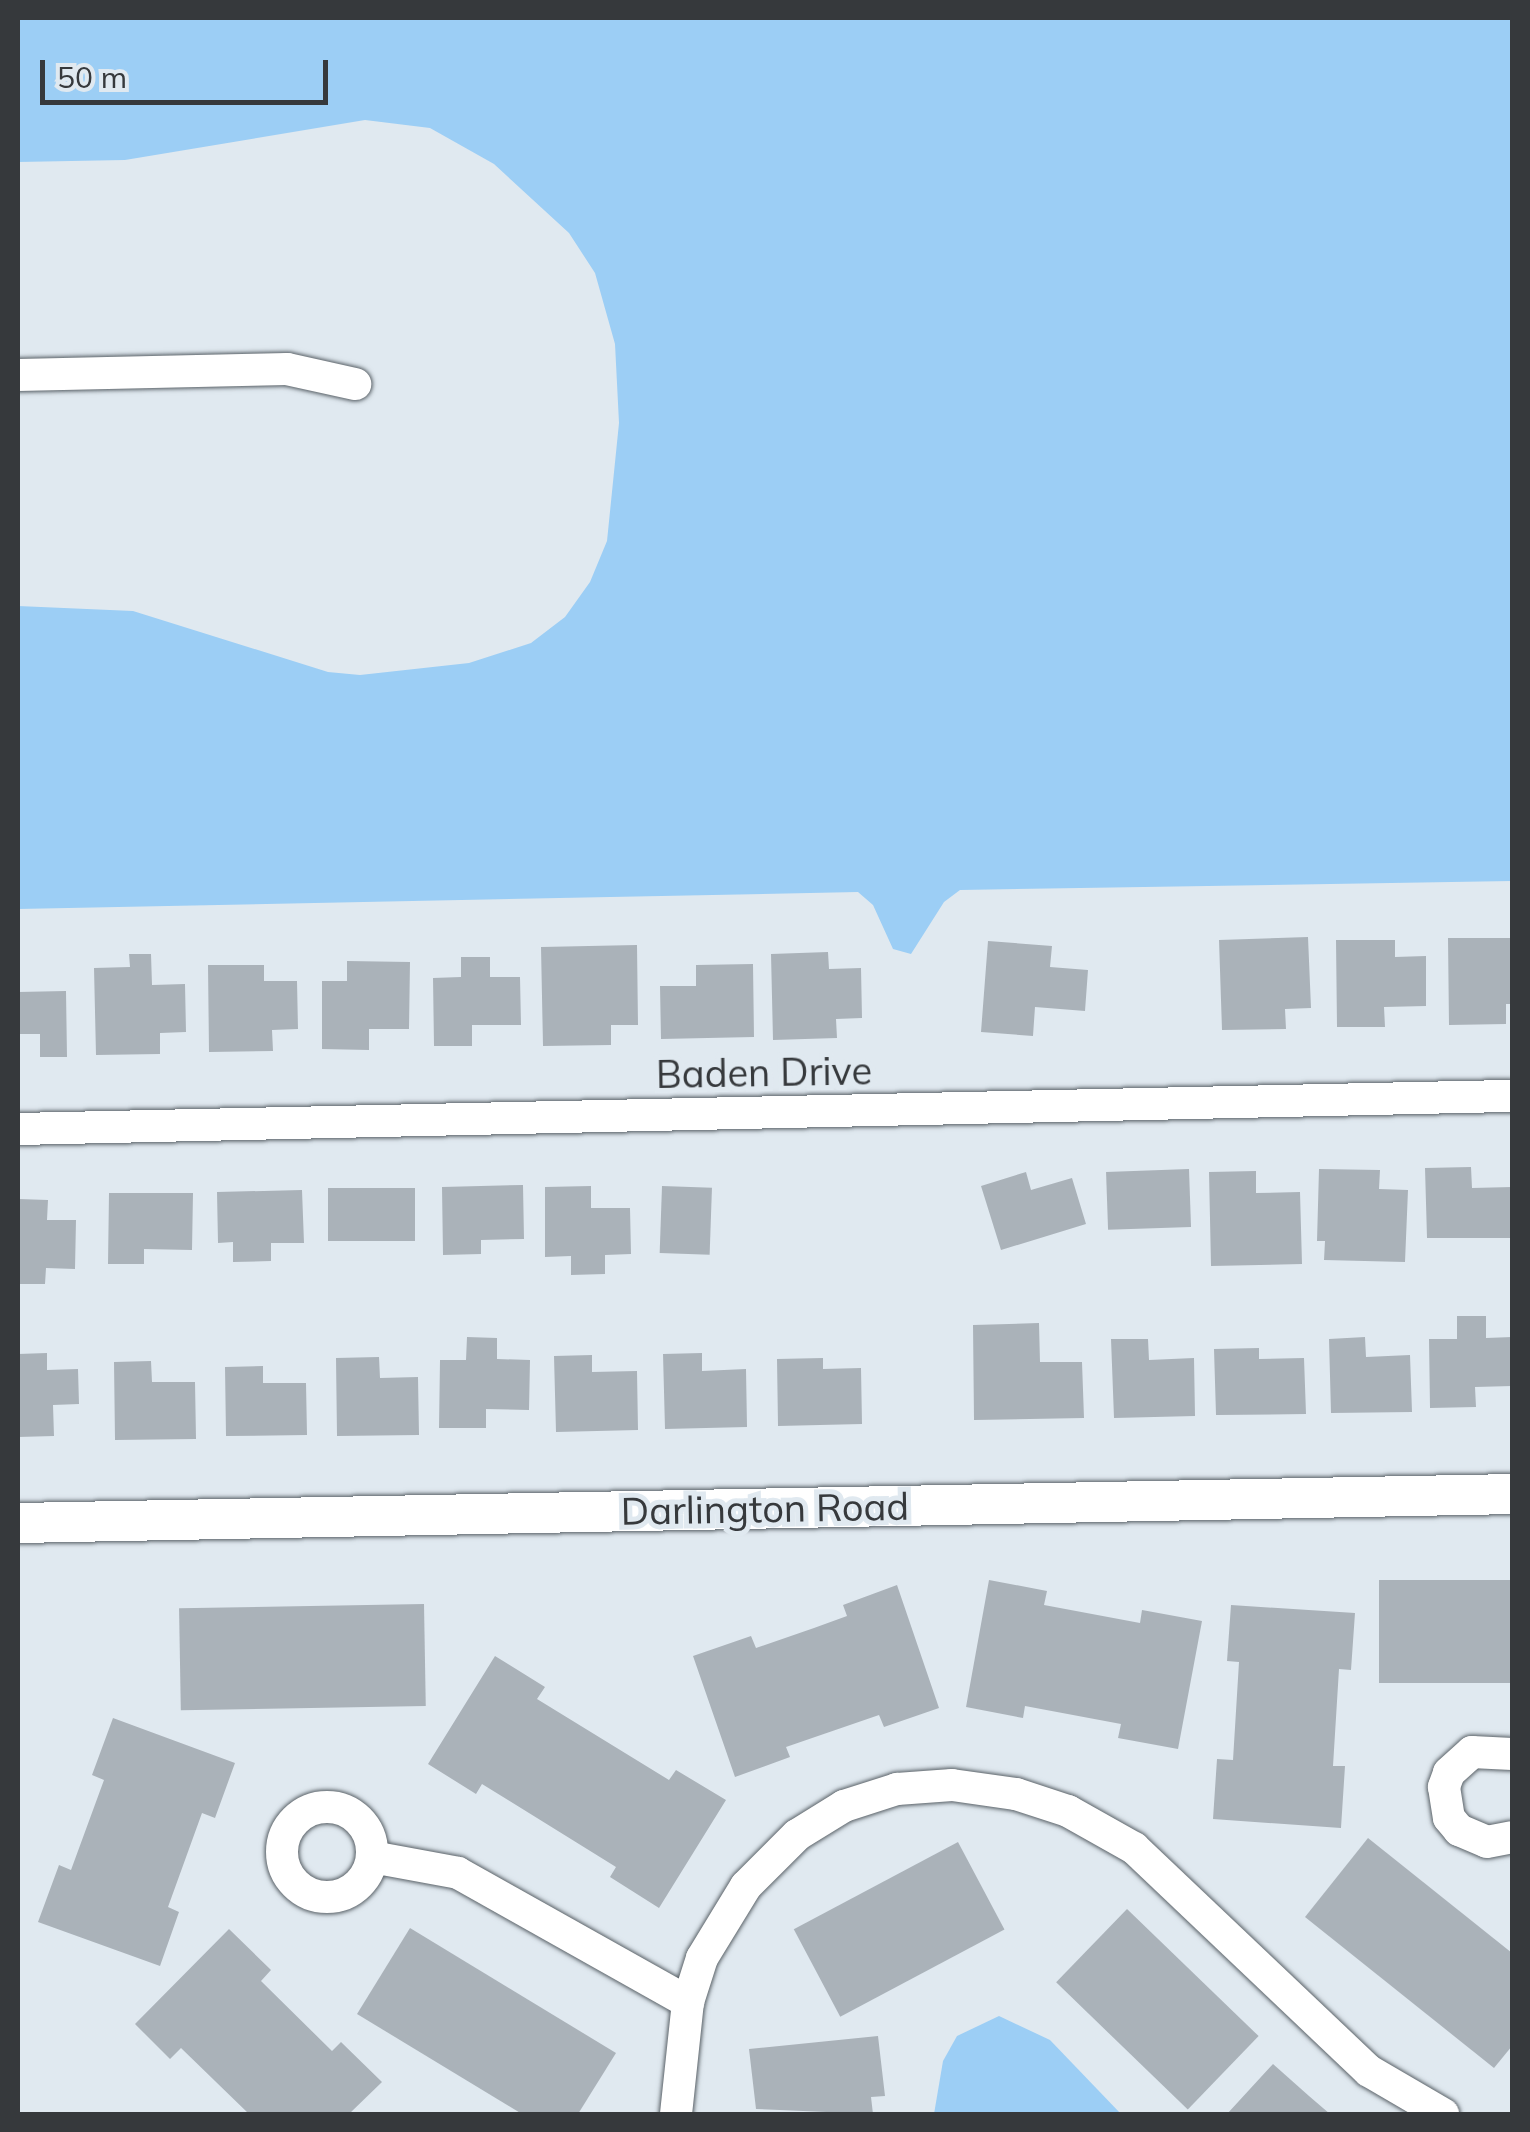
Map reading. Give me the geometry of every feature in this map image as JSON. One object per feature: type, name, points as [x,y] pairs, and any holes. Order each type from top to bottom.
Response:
[{"type":"street","points":[[18,374],[287,369],[355,384]]},
{"type":"street","name":"Baden Drive","points":[[18,1129],[1512,1096]]},
{"type":"street","name":"Darlington Road","points":[[18,1523],[1512,1494]]},
{"type":"street","points":[[1512,1754],[1472,1752],[1459,1761],[1444,1788],[1450,1818],[1459,1830],[1488,1842],[1512,1837]]},
{"type":"street","points":[[676,2114],[688,2002],[722,1921],[797,1836],[844,1806],[897,1790],[972,1787],[1068,1811],[1134,1848],[1369,2071],[1443,2114]]},
{"type":"street","points":[[372,1857],[458,1873],[688,2002]]},
{"type":"water","points":[[18,18],[1512,18],[1512,881],[960,890],[944,902],[911,954],[893,949],[873,905],[858,892],[18,909],[18,606],[133,611],[328,672],[360,675],[469,663],[531,643],[565,617],[590,582],[607,541],[619,423],[615,344],[595,273],[569,233],[494,164],[430,128],[365,120],[125,160],[18,162]]},
{"type":"water","points":[[999,2016],[1050,2040],[1121,2114],[934,2114],[943,2061],[957,2036]]},
{"type":"building","points":[[1308,937],[1311,1008],[1285,1009],[1286,1029],[1222,1030],[1219,940]]},
{"type":"building","points":[[1448,938],[1512,938],[1512,1004],[1506,1004],[1506,1024],[1449,1025]]},
{"type":"building","points":[[1336,940],[1395,940],[1395,957],[1426,956],[1426,1006],[1384,1007],[1385,1027],[1337,1027]]},
{"type":"building","points":[[988,941],[1052,946],[1050,967],[1088,970],[1085,1011],[1035,1007],[1033,1036],[981,1032]]},
{"type":"building","points":[[637,945],[638,1025],[611,1025],[611,1045],[543,1046],[541,947]]},
{"type":"building","points":[[828,952],[829,969],[861,968],[862,1018],[836,1019],[837,1038],[773,1040],[771,954]]},
{"type":"building","points":[[129,954],[151,954],[152,985],[185,984],[186,1032],[160,1033],[160,1054],[96,1055],[94,968],[130,967]]},
{"type":"building","points":[[461,957],[490,957],[490,977],[520,977],[521,1025],[472,1025],[472,1046],[434,1046],[433,978],[461,977]]},
{"type":"building","points":[[347,961],[410,962],[409,1029],[369,1029],[369,1050],[322,1049],[322,981],[347,981]]},
{"type":"building","points":[[753,964],[754,1037],[661,1039],[660,986],[696,986],[696,965]]},
{"type":"building","points":[[208,965],[264,965],[264,981],[297,981],[298,1029],[272,1030],[273,1051],[209,1052]]},
{"type":"building","points":[[66,991],[67,1057],[40,1057],[40,1034],[18,1034],[18,992]]},
{"type":"building","points":[[1471,1167],[1472,1188],[1512,1187],[1512,1238],[1427,1238],[1425,1168]]},
{"type":"building","points":[[1189,1169],[1191,1227],[1108,1230],[1106,1172]]},
{"type":"building","points":[[1319,1169],[1380,1170],[1379,1189],[1408,1190],[1405,1262],[1324,1260],[1325,1241],[1317,1241]]},
{"type":"building","points":[[1256,1171],[1256,1193],[1300,1192],[1302,1264],[1211,1266],[1209,1172]]},
{"type":"building","points":[[1026,1172],[1031,1190],[1072,1178],[1086,1224],[1001,1250],[981,1186]]},
{"type":"building","points":[[523,1185],[524,1239],[481,1240],[481,1254],[443,1255],[442,1187]]},
{"type":"building","points":[[591,1186],[591,1208],[630,1208],[631,1254],[605,1255],[605,1274],[571,1275],[571,1256],[545,1257],[545,1187]]},
{"type":"building","points":[[662,1186],[712,1188],[710,1255],[660,1253]]},
{"type":"building","points":[[328,1188],[415,1188],[415,1241],[328,1241]]},
{"type":"building","points":[[302,1190],[304,1243],[271,1243],[271,1261],[233,1262],[233,1242],[218,1243],[217,1192]]},
{"type":"building","points":[[109,1193],[193,1193],[192,1250],[144,1249],[144,1264],[108,1264]]},
{"type":"building","points":[[18,1199],[48,1200],[47,1220],[76,1220],[75,1269],[46,1268],[45,1284],[18,1284]]},
{"type":"building","points":[[1457,1316],[1486,1316],[1486,1338],[1512,1337],[1512,1386],[1475,1387],[1476,1407],[1430,1408],[1429,1339],[1457,1339]]},
{"type":"building","points":[[1039,1323],[1040,1362],[1082,1362],[1084,1418],[974,1420],[973,1325]]},
{"type":"building","points":[[467,1337],[497,1338],[497,1359],[530,1360],[529,1410],[486,1409],[486,1428],[439,1428],[440,1360],[466,1360]]},
{"type":"building","points":[[1365,1337],[1366,1357],[1410,1355],[1412,1412],[1331,1413],[1329,1339]]},
{"type":"building","points":[[1111,1339],[1148,1339],[1149,1360],[1194,1358],[1195,1416],[1114,1418]]},
{"type":"building","points":[[1259,1348],[1259,1359],[1304,1358],[1306,1414],[1216,1415],[1214,1349]]},
{"type":"building","points":[[47,1353],[47,1370],[78,1369],[79,1404],[53,1405],[54,1436],[18,1437],[18,1354]]},
{"type":"building","points":[[702,1353],[702,1371],[746,1369],[747,1427],[665,1429],[663,1354]]},
{"type":"building","points":[[592,1355],[592,1372],[637,1371],[638,1430],[556,1432],[554,1356]]},
{"type":"building","points":[[379,1357],[380,1378],[418,1377],[419,1435],[337,1436],[336,1358]]},
{"type":"building","points":[[823,1358],[823,1369],[861,1368],[862,1424],[778,1426],[777,1359]]},
{"type":"building","points":[[151,1361],[152,1382],[195,1382],[196,1439],[115,1440],[114,1362]]},
{"type":"building","points":[[263,1366],[263,1383],[306,1383],[307,1435],[226,1436],[225,1367]]},
{"type":"building","points":[[989,1580],[1047,1591],[1044,1605],[1140,1623],[1142,1610],[1202,1621],[1178,1749],[1118,1738],[1121,1724],[1025,1706],[1023,1718],[966,1707]]},
{"type":"building","points":[[1379,1580],[1512,1580],[1512,1683],[1379,1683]]},
{"type":"building","points":[[897,1585],[939,1708],[884,1727],[879,1715],[786,1747],[790,1757],[735,1777],[693,1656],[751,1636],[756,1648],[814,1628],[847,1616],[843,1605]]},
{"type":"building","points":[[424,1604],[426,1706],[181,1710],[179,1608]]},
{"type":"building","points":[[1231,1605],[1355,1613],[1351,1670],[1339,1669],[1333,1766],[1345,1766],[1341,1828],[1213,1819],[1217,1759],[1233,1760],[1239,1662],[1227,1661]]},
{"type":"building","points":[[495,1656],[545,1687],[537,1699],[669,1780],[676,1770],[726,1800],[659,1908],[610,1877],[616,1867],[482,1784],[476,1794],[428,1764]]},
{"type":"building","points":[[113,1718],[235,1763],[215,1818],[202,1813],[168,1907],[179,1912],[160,1966],[38,1922],[59,1865],[71,1870],[104,1780],[92,1775]]},
{"type":"building","points":[[1368,1838],[1512,1953],[1512,2046],[1494,2068],[1305,1917]]},
{"type":"building","points":[[958,1842],[1004,1929],[840,2017],[794,1929]]},
{"type":"building","points":[[1127,1909],[1259,2036],[1188,2109],[1056,1982]]},
{"type":"building","points":[[410,1928],[616,2053],[578,2114],[522,2114],[357,2014]]},
{"type":"building","points":[[229,1929],[271,1970],[261,1981],[332,2051],[341,2042],[382,2082],[349,2114],[249,2114],[181,2048],[170,2059],[135,2024]]},
{"type":"building","points":[[878,2036],[885,2096],[871,2097],[873,2114],[756,2109],[749,2049]]},
{"type":"building","points":[[1273,2064],[1309,2096],[1330,2114],[1227,2114]]}]
